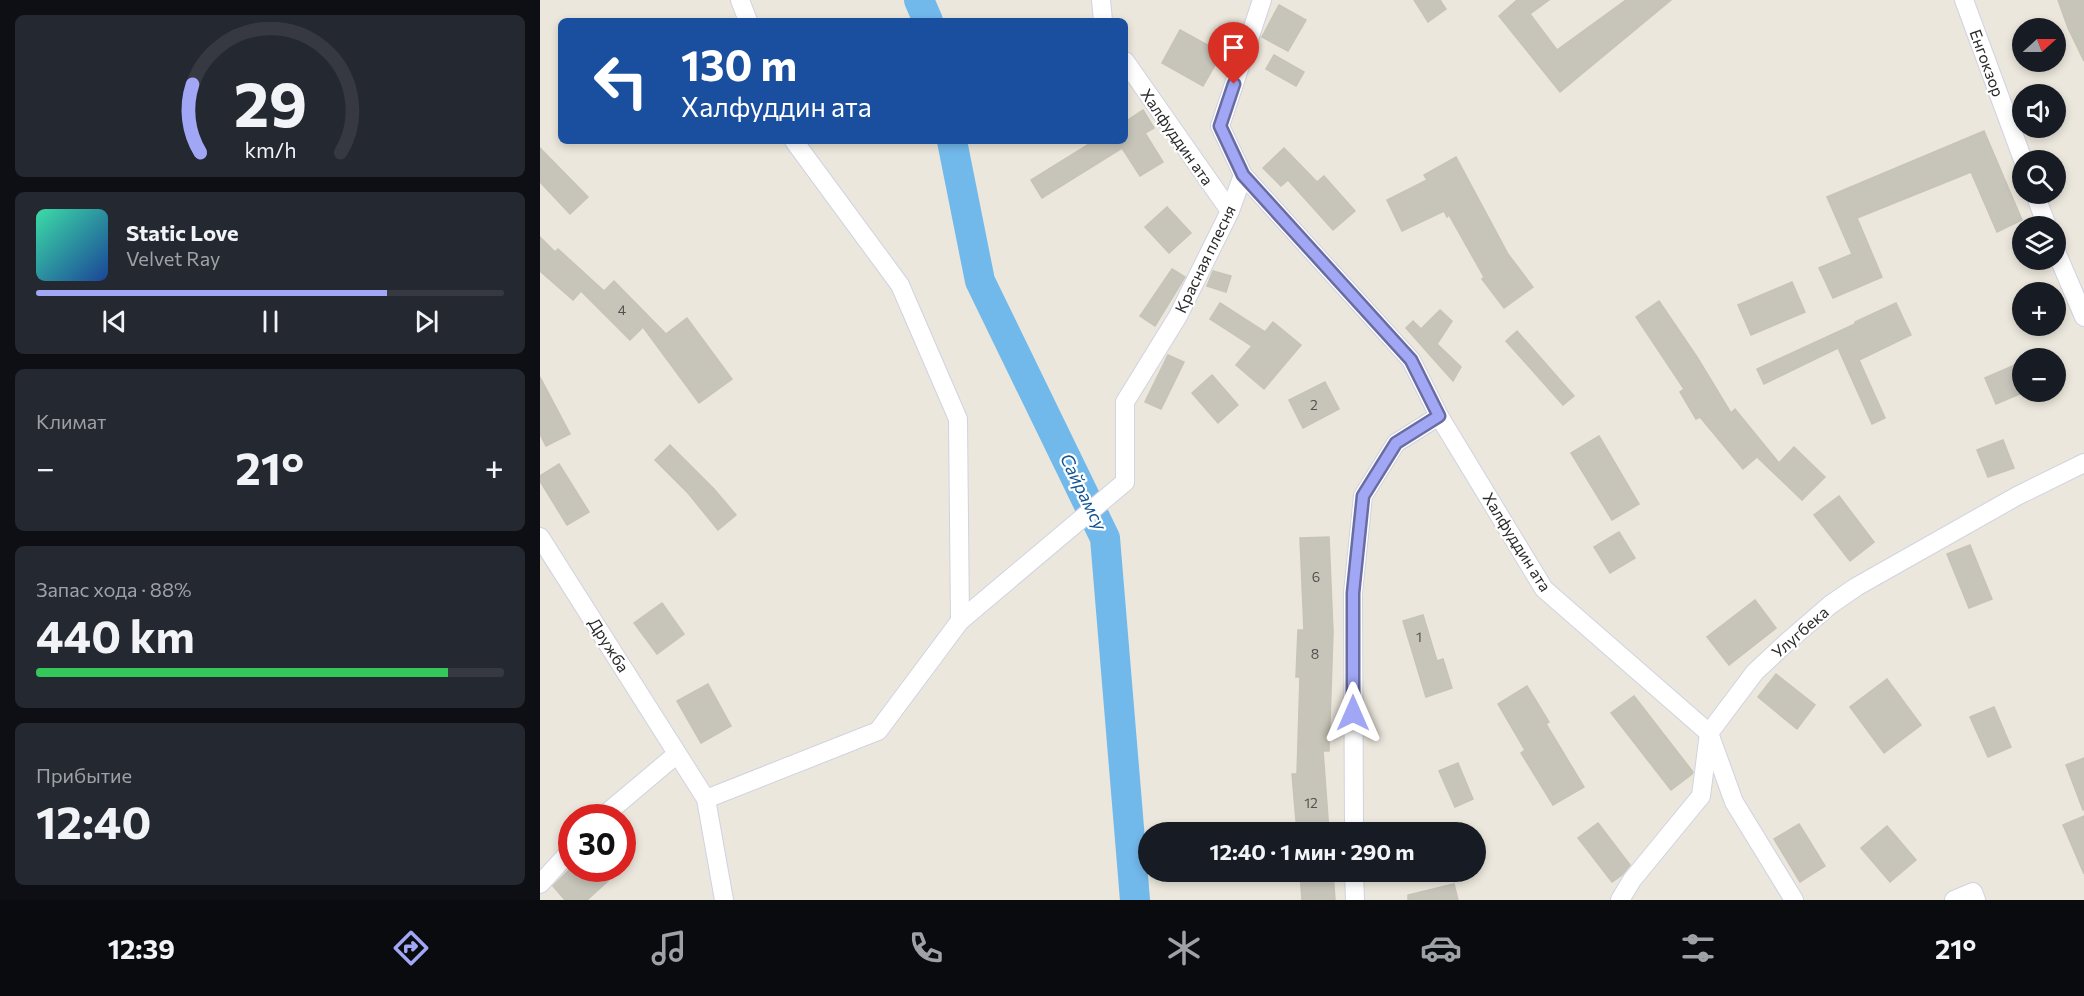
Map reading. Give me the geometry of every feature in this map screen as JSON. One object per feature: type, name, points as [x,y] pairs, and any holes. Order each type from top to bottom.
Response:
[{"type":"street","points":[[740,0],[747,18]]},
{"type":"street","points":[[1101,0],[1103,18]]},
{"type":"street","points":[[1243,175],[1220,126],[1262,0]]},
{"type":"street","name":"Енгокзор","points":[[1964,0],[2019,150]]},
{"type":"street","name":"Халфуддин ата","points":[[1128,65],[1230,211]]},
{"type":"street","points":[[724,900],[706,799],[878,731],[960,621],[958,419],[900,285],[796,144]]},
{"type":"street","name":"Красная плесня","points":[[960,621],[1125,482],[1125,402],[1178,316],[1230,211],[1243,175]]},
{"type":"street","name":"Халфуддин ата","points":[[1243,175],[1411,360],[1439,416],[1544,590],[1709,733],[1734,802],[1794,900]]},
{"type":"street","points":[[2064,270],[2084,317]]},
{"type":"street","points":[[1354,822],[1353,593],[1363,496],[1396,443],[1439,416]]},
{"type":"street","name":"Улугбека","points":[[1620,900],[1632,880],[1701,796],[1709,733],[1755,672],[1830,605],[1856,587],[2017,496],[2084,463]]},
{"type":"street","name":"Дружба","points":[[540,537],[706,799]]},
{"type":"street","points":[[618,804],[677,754]]},
{"type":"street","points":[[540,884],[558,864]]},
{"type":"street","points":[[1354,882],[1354,900]]},
{"type":"street","points":[[1954,900],[1973,892],[1976,900]]},
{"type":"building","points":[[1414,0],[1440,0],[1446,9],[1428,22]]},
{"type":"building","points":[[1517,0],[1549,0],[1530,14],[1557,50],[1626,0],[1671,0],[1560,92],[1499,16]]},
{"type":"building","points":[[2058,0],[2084,0],[2084,61],[2068,28],[2066,18]]},
{"type":"building","points":[[1279,5],[1306,20],[1288,51],[1262,37]]},
{"type":"building","points":[[1180,30],[1222,53],[1203,86],[1162,63]]},
{"type":"building","points":[[1274,55],[1304,72],[1296,86],[1266,69]]},
{"type":"building","points":[[1143,110],[1154,128],[1145,133],[1163,162],[1140,176],[1122,148],[1042,198],[1031,180],[1089,144],[1128,144],[1128,120]]},
{"type":"building","points":[[1984,131],[2012,197],[2012,204],[2015,204],[2020,216],[2012,216],[2012,225],[1997,232],[1971,172],[1857,218],[1882,277],[1833,298],[1819,268],[1852,254],[1827,197]]},
{"type":"building","points":[[540,148],[588,197],[570,214],[540,182]]},
{"type":"building","points":[[1284,148],[1317,182],[1324,176],[1355,211],[1333,230],[1288,180],[1281,186],[1263,168]]},
{"type":"building","points":[[1456,157],[1508,254],[1533,287],[1504,308],[1482,279],[1484,277],[1449,215],[1447,217],[1444,211],[1402,231],[1387,200],[1427,180],[1424,175]]},
{"type":"building","points":[[1167,207],[1191,233],[1169,253],[1145,227]]},
{"type":"building","points":[[540,237],[555,252],[558,249],[604,291],[614,281],[666,334],[687,318],[732,379],[699,403],[643,327],[630,340],[581,291],[573,300],[540,271]]},
{"type":"building","points":[[1172,269],[1185,277],[1155,326],[1140,316]]},
{"type":"building","points":[[1213,271],[1231,276],[1226,292],[1207,286]]},
{"type":"building","points":[[1792,282],[1805,312],[1751,335],[1738,305]]},
{"type":"building","points":[[1659,301],[1731,413],[1735,409],[1779,463],[1794,447],[1825,477],[1802,500],[1757,457],[1743,469],[1700,417],[1696,419],[1680,392],[1684,389],[1636,317]]},
{"type":"building","points":[[1220,303],[1265,332],[1273,322],[1301,345],[1264,389],[1236,365],[1252,346],[1210,319]]},
{"type":"building","points":[[1896,303],[1911,335],[1859,360],[1885,418],[1872,424],[1838,348],[1764,384],[1757,369]]},
{"type":"building","points":[[1440,310],[1452,321],[1437,344],[1461,367],[1453,381],[1406,328],[1413,321],[1421,329]]},
{"type":"building","points":[[1517,331],[1574,396],[1563,405],[1506,341]]},
{"type":"building","points":[[1168,355],[1184,362],[1161,409],[1145,402]]},
{"type":"building","points":[[2012,366],[2012,397],[1996,404],[1985,378]]},
{"type":"building","points":[[1212,375],[1238,405],[1218,423],[1192,393]]},
{"type":"building","points":[[540,377],[570,434],[546,446],[540,434]]},
{"type":"building","points":[[1325,382],[1339,409],[1303,428],[1289,400]]},
{"type":"building","points":[[1599,436],[1639,504],[1612,520],[1571,453]]},
{"type":"building","points":[[2003,440],[2014,468],[1988,477],[1977,450]]},
{"type":"building","points":[[670,445],[714,489],[736,515],[718,530],[688,493],[655,460]]},
{"type":"building","points":[[559,464],[589,512],[567,525],[540,481],[540,476]]},
{"type":"building","points":[[1839,496],[1874,542],[1850,561],[1814,515]]},
{"type":"building","points":[[1619,532],[1635,558],[1610,573],[1594,547]]},
{"type":"building","points":[[1329,537],[1333,632],[1329,751],[1323,751],[1328,822],[1296,822],[1292,774],[1297,774],[1300,677],[1296,677],[1298,630],[1304,630],[1300,538]]},
{"type":"building","points":[[1970,545],[1992,599],[1969,608],[1947,554]]},
{"type":"building","points":[[1755,600],[1776,628],[1729,665],[1707,637]]},
{"type":"building","points":[[662,603],[684,634],[657,654],[634,623]]},
{"type":"building","points":[[1423,615],[1437,661],[1443,659],[1452,688],[1426,697],[1403,621]]},
{"type":"building","points":[[1776,674],[1815,705],[1797,729],[1758,697]]},
{"type":"building","points":[[1887,679],[1921,725],[1884,753],[1850,707]]},
{"type":"building","points":[[708,684],[731,726],[701,743],[677,701]]},
{"type":"building","points":[[1527,686],[1549,722],[1546,724],[1584,787],[1553,805],[1521,753],[1525,750],[1498,704]]},
{"type":"building","points":[[1634,696],[1693,772],[1671,790],[1611,713]]},
{"type":"building","points":[[1994,707],[2011,747],[1988,757],[1970,717]]},
{"type":"building","points":[[2084,758],[2084,809],[2083,810],[2066,765]]},
{"type":"building","points":[[1458,763],[1473,799],[1455,807],[1439,771]]},
{"type":"building","points":[[2084,816],[2084,874],[2063,825]]},
{"type":"building","points":[[1598,823],[1630,865],[1612,882],[1578,838]]},
{"type":"building","points":[[1799,824],[1825,866],[1800,882],[1774,839]]},
{"type":"building","points":[[1887,826],[1916,860],[1890,882],[1861,848]]},
{"type":"building","points":[[558,881],[607,882],[587,900],[565,900],[553,886]]},
{"type":"building","points":[[1301,882],[1334,882],[1335,900],[1302,900]]},
{"type":"building","points":[[1454,884],[1458,900],[1408,900],[1408,895]]},
{"type":"waterway","name":"Сайрамсу","points":[[919,0],[927,18]]},
{"type":"waterway","name":"Сайрамсу","points":[[953,144],[980,281],[1105,538],[1135,900]]},
{"type":"route","points":[[1234,84],[1220,126],[1243,175],[1411,360],[1439,416],[1396,443],[1363,496],[1353,593],[1353,713]]}]
